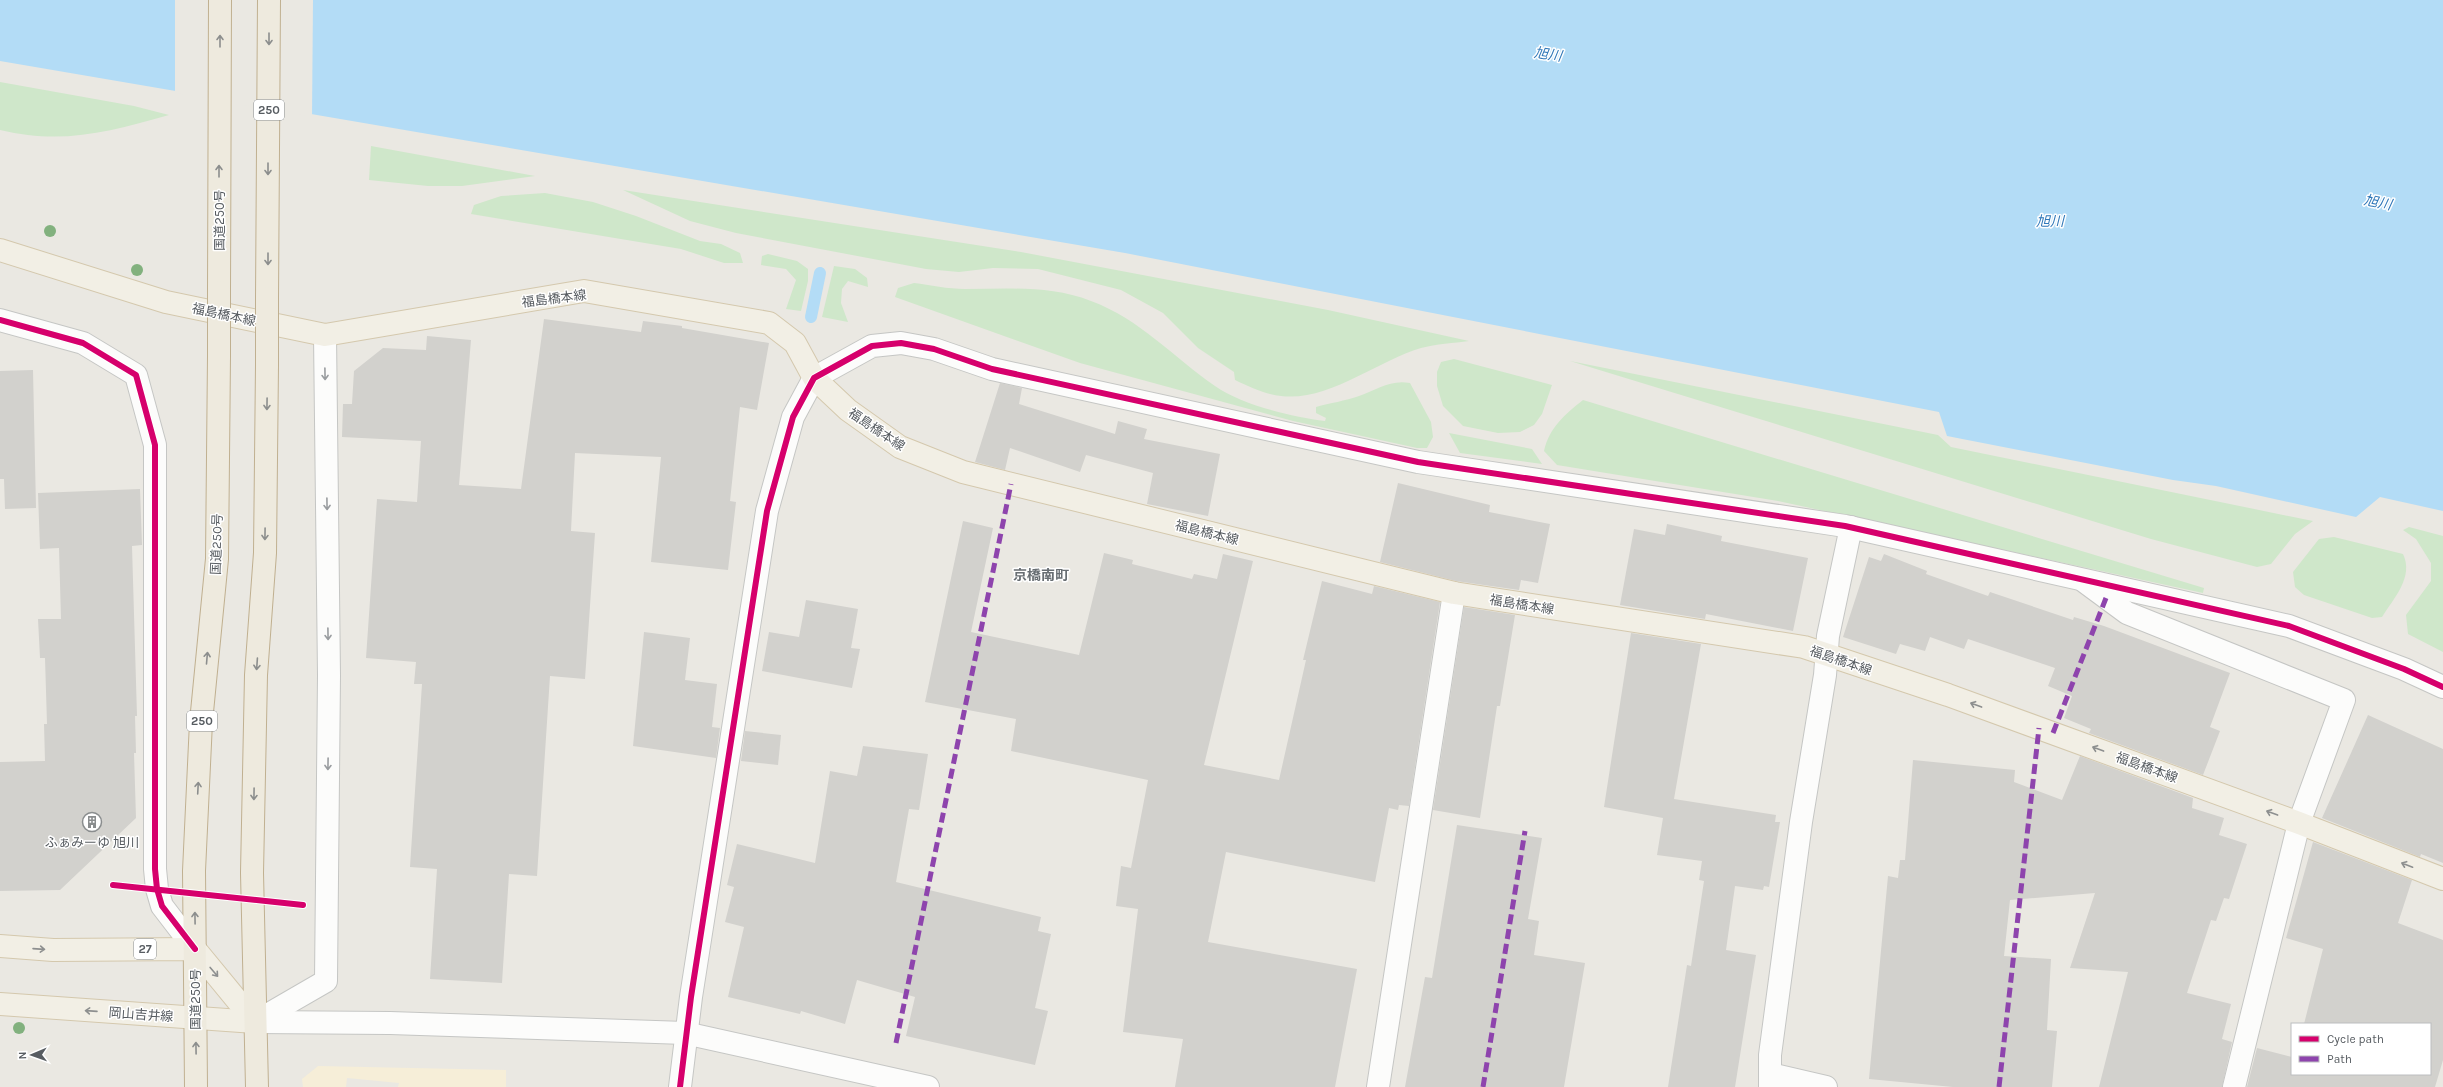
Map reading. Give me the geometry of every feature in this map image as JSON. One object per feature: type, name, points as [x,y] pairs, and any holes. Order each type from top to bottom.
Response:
[{"type":"highway","name":"国道250号","points":[[196,1087],[194,870],[201,722],[217,559],[220,0]]},
{"type":"highway","name":"250","points":[[257,1087],[252,865],[256,675],[265,554],[269,0]]},
{"type":"main road","name":"福島橋本線","points":[[0,250],[166,302],[325,335],[584,291],[769,323],[795,343],[814,378],[848,410],[900,447],[963,472],[1454,593],[1804,647],[1948,695],[2299,823],[2443,879]]},
{"type":"main road","name":"27","points":[[0,946],[53,950],[195,949]]},
{"type":"main road","points":[[195,949],[256,1022]]},
{"type":"main road","name":"岡山吉井線","points":[[0,1004],[256,1022]]},
{"type":"street","points":[[0,320],[83,343],[136,375],[155,446],[156,876],[162,906],[195,949]]},
{"type":"street","points":[[256,1022],[326,981],[329,676],[325,335]]},
{"type":"street","points":[[680,1087],[685,1033],[767,511],[793,417],[814,378],[872,346],[901,342],[934,349],[992,369],[1418,462],[1851,527],[2079,577],[2289,626],[2404,669],[2443,687]]},
{"type":"street","points":[[1826,1087],[1770,1080],[1770,1055],[1801,822],[1825,675],[1828,636],[1851,527]]},
{"type":"street","points":[[2079,577],[2126,613],[2344,700],[2299,823],[2234,1087]]},
{"type":"street","points":[[1378,1087],[1454,593]]},
{"type":"street","points":[[256,1022],[390,1023],[685,1033],[928,1087]]},
{"type":"shaded area","points":[[318,1066],[506,1070],[506,1087],[398,1087],[399,1083],[347,1078],[346,1087],[303,1087],[302,1079]]},
{"type":"green space","points":[[0,82],[134,106],[169,115],[126,127],[65,136],[44,136],[0,130]]},
{"type":"green space","points":[[371,146],[535,176],[462,186],[428,186],[369,180]]},
{"type":"green space","points":[[623,190],[1021,252],[1328,310],[1469,341],[1421,348],[1404,354],[1334,387],[1317,393],[1299,396],[1269,394],[1235,380],[1234,372],[1198,348],[1163,313],[1121,290],[1038,269],[993,268],[959,272],[926,269],[736,233],[690,221]]},
{"type":"green space","points":[[545,193],[593,202],[636,216],[700,241],[721,244],[740,253],[743,263],[724,263],[681,249],[471,214],[474,205],[501,196]]},
{"type":"green space","points":[[768,254],[797,261],[808,269],[808,281],[801,311],[786,309],[796,280],[786,269],[761,265],[762,256]]},
{"type":"green space","points":[[834,266],[855,269],[867,278],[868,287],[848,281],[842,289],[841,303],[848,322],[822,317]]},
{"type":"green space","points":[[914,283],[959,289],[1044,290],[1060,292],[1091,301],[1109,309],[1141,328],[1200,375],[1226,393],[1268,409],[1298,417],[1325,421],[1326,418],[1316,413],[1316,407],[1354,398],[1396,382],[1410,383],[1431,422],[1433,437],[1427,448],[1417,448],[1293,421],[1080,363],[895,297],[898,288]]},
{"type":"green space","points":[[1454,359],[1552,385],[1542,414],[1534,425],[1520,432],[1498,433],[1463,426],[1443,406],[1437,386],[1437,372],[1441,362]]},
{"type":"green space","points":[[1570,361],[1938,435],[1951,447],[2313,521],[2295,534],[2271,564],[2257,567],[2151,539]]},
{"type":"green space","points":[[1583,400],[2204,588],[2203,593],[1778,501],[1557,465],[1544,451],[1546,443],[1559,422]]},
{"type":"green space","points":[[1449,433],[1532,449],[1542,464],[1460,453]]},
{"type":"green space","points":[[2409,527],[2443,536],[2443,652],[2408,634],[2406,615],[2431,581],[2431,563],[2416,539],[2403,530]]},
{"type":"green space","points":[[2334,537],[2403,554],[2406,563],[2404,579],[2397,595],[2382,617],[2372,618],[2304,595],[2295,587],[2293,572],[2319,539]]},
{"type":"water","name":"旭川","points":[[0,0],[2443,0],[2443,511],[2380,497],[2356,517],[2216,486],[2173,480],[1947,436],[1939,412],[1125,253],[0,61]]},
{"type":"pier","points":[[175,0],[313,0],[312,117],[175,93]]},
{"type":"building","points":[[544,319],[641,332],[643,321],[682,326],[682,328],[769,343],[757,410],[740,407],[730,501],[736,502],[728,570],[651,562],[661,457],[575,453],[571,531],[595,533],[585,679],[550,676],[537,876],[509,874],[502,983],[430,979],[437,869],[410,867],[422,684],[414,684],[416,662],[366,658],[377,499],[417,502],[421,441],[342,437],[343,404],[352,404],[354,371],[383,348],[426,350],[427,336],[471,340],[459,485],[521,489]]},
{"type":"building","points":[[33,370],[36,508],[5,509],[4,479],[0,479],[0,371]]},
{"type":"building","points":[[1000,383],[1022,388],[1019,404],[1115,434],[1118,421],[1147,429],[1144,439],[1220,454],[1208,516],[1147,504],[1153,473],[1086,455],[1080,472],[1010,448],[1005,470],[975,462]]},
{"type":"building","points":[[1398,483],[1490,505],[1489,512],[1550,524],[1538,583],[1521,580],[1519,590],[1456,581],[1380,562]]},
{"type":"building","points":[[140,489],[142,545],[132,546],[137,716],[135,716],[136,753],[134,753],[136,818],[60,890],[0,891],[0,762],[45,761],[44,724],[47,724],[45,658],[40,658],[38,619],[61,619],[59,548],[40,549],[38,493]]},
{"type":"building","points":[[963,521],[993,528],[971,632],[1079,655],[1104,553],[1133,560],[1132,564],[1192,579],[1194,574],[1217,579],[1223,554],[1253,561],[1204,765],[1279,780],[1306,660],[1303,660],[1322,581],[1372,594],[1374,586],[1440,602],[1409,806],[1399,805],[1398,810],[1389,808],[1375,882],[1226,852],[1208,942],[1357,969],[1335,1087],[1175,1087],[1183,1039],[1123,1032],[1138,909],[1116,906],[1121,866],[1131,868],[1148,780],[1011,751],[1016,719],[925,702]]},
{"type":"building","points":[[1667,524],[1722,536],[1721,541],[1808,558],[1793,631],[1706,614],[1705,619],[1620,605],[1634,529],[1665,535]]},
{"type":"building","points":[[1884,554],[1927,571],[1926,574],[1988,596],[1990,592],[2073,620],[2074,617],[2104,626],[2230,673],[2210,727],[2220,731],[2203,775],[2089,733],[2091,729],[2064,718],[2072,696],[2048,686],[2055,668],[1968,639],[1964,649],[1930,637],[1925,651],[1900,644],[1896,654],[1843,637],[1869,557],[1881,561]]},
{"type":"building","points":[[806,600],[858,609],[851,648],[860,649],[852,688],[762,671],[769,632],[799,637]]},
{"type":"building","points":[[1464,607],[1515,615],[1500,706],[1497,706],[1480,818],[1433,810]]},
{"type":"building","points":[[644,632],[690,638],[685,680],[717,684],[712,727],[720,728],[716,758],[633,746]]},
{"type":"building","points":[[1631,633],[1701,644],[1674,799],[1776,815],[1775,822],[1780,822],[1769,887],[1764,886],[1763,890],[1735,886],[1726,950],[1756,955],[1735,1087],[1668,1087],[1687,965],[1691,966],[1704,881],[1699,880],[1702,861],[1657,855],[1663,818],[1604,807]]},
{"type":"building","points":[[2368,715],[2443,749],[2443,863],[2421,854],[2420,857],[2322,818]]},
{"type":"building","points":[[745,731],[781,735],[778,765],[741,761]]},
{"type":"building","points":[[863,746],[928,754],[919,810],[909,809],[896,882],[1041,917],[1038,931],[1051,934],[1035,1008],[1048,1011],[1035,1065],[906,1036],[915,997],[857,980],[845,1024],[801,1011],[800,1014],[728,997],[744,927],[725,922],[734,887],[727,885],[737,844],[815,863],[830,771],[857,776]]},
{"type":"building","points":[[2080,756],[2193,798],[2192,808],[2224,818],[2219,835],[2247,844],[2229,899],[2224,898],[2216,921],[2211,920],[2187,993],[2231,1004],[2222,1039],[2232,1042],[2222,1087],[2099,1087],[2128,972],[2070,968],[2095,893],[2010,900],[2004,956],[2051,959],[2047,1030],[2057,1031],[2052,1087],[1953,1087],[1869,1079],[1888,876],[1898,878],[1900,860],[1905,860],[1913,760],[2015,770],[2014,782],[2062,800]]},
{"type":"building","points":[[1457,825],[1542,838],[1528,919],[1539,921],[1534,955],[1585,963],[1564,1087],[1405,1087],[1425,977],[1432,978]]},
{"type":"building","points":[[2313,842],[2412,880],[2398,923],[2443,940],[2443,1060],[2435,1087],[2247,1087],[2257,1048],[2291,1057],[2291,1075],[2431,1075],[2431,1023],[2304,1023],[2323,949],[2286,938]]},
{"type":"waterway","points":[[811,317],[820,273]]},
{"type":"marked path","points":[[896,1043],[1011,484]]},
{"type":"marked path","points":[[2053,733],[2106,598]]},
{"type":"marked path","points":[[1999,1087],[2039,728]]},
{"type":"marked path","points":[[1483,1087],[1525,831]]},
{"type":"cycle path","points":[[0,320],[83,343],[136,375],[155,445],[155,869],[157,889],[162,906],[195,949]]},
{"type":"cycle path","points":[[680,1087],[691,997],[767,511],[793,417],[814,378],[872,346],[901,343],[934,349],[992,369],[1418,462],[1845,526],[2289,626],[2404,669],[2443,687]]},
{"type":"cycle path","points":[[113,885],[303,905]]},
{"type":"place","name":"ふぁみーゆ 旭川","points":[[92,822]]},
{"type":"district","name":"京橋南町","points":[[1041,575]]}]
